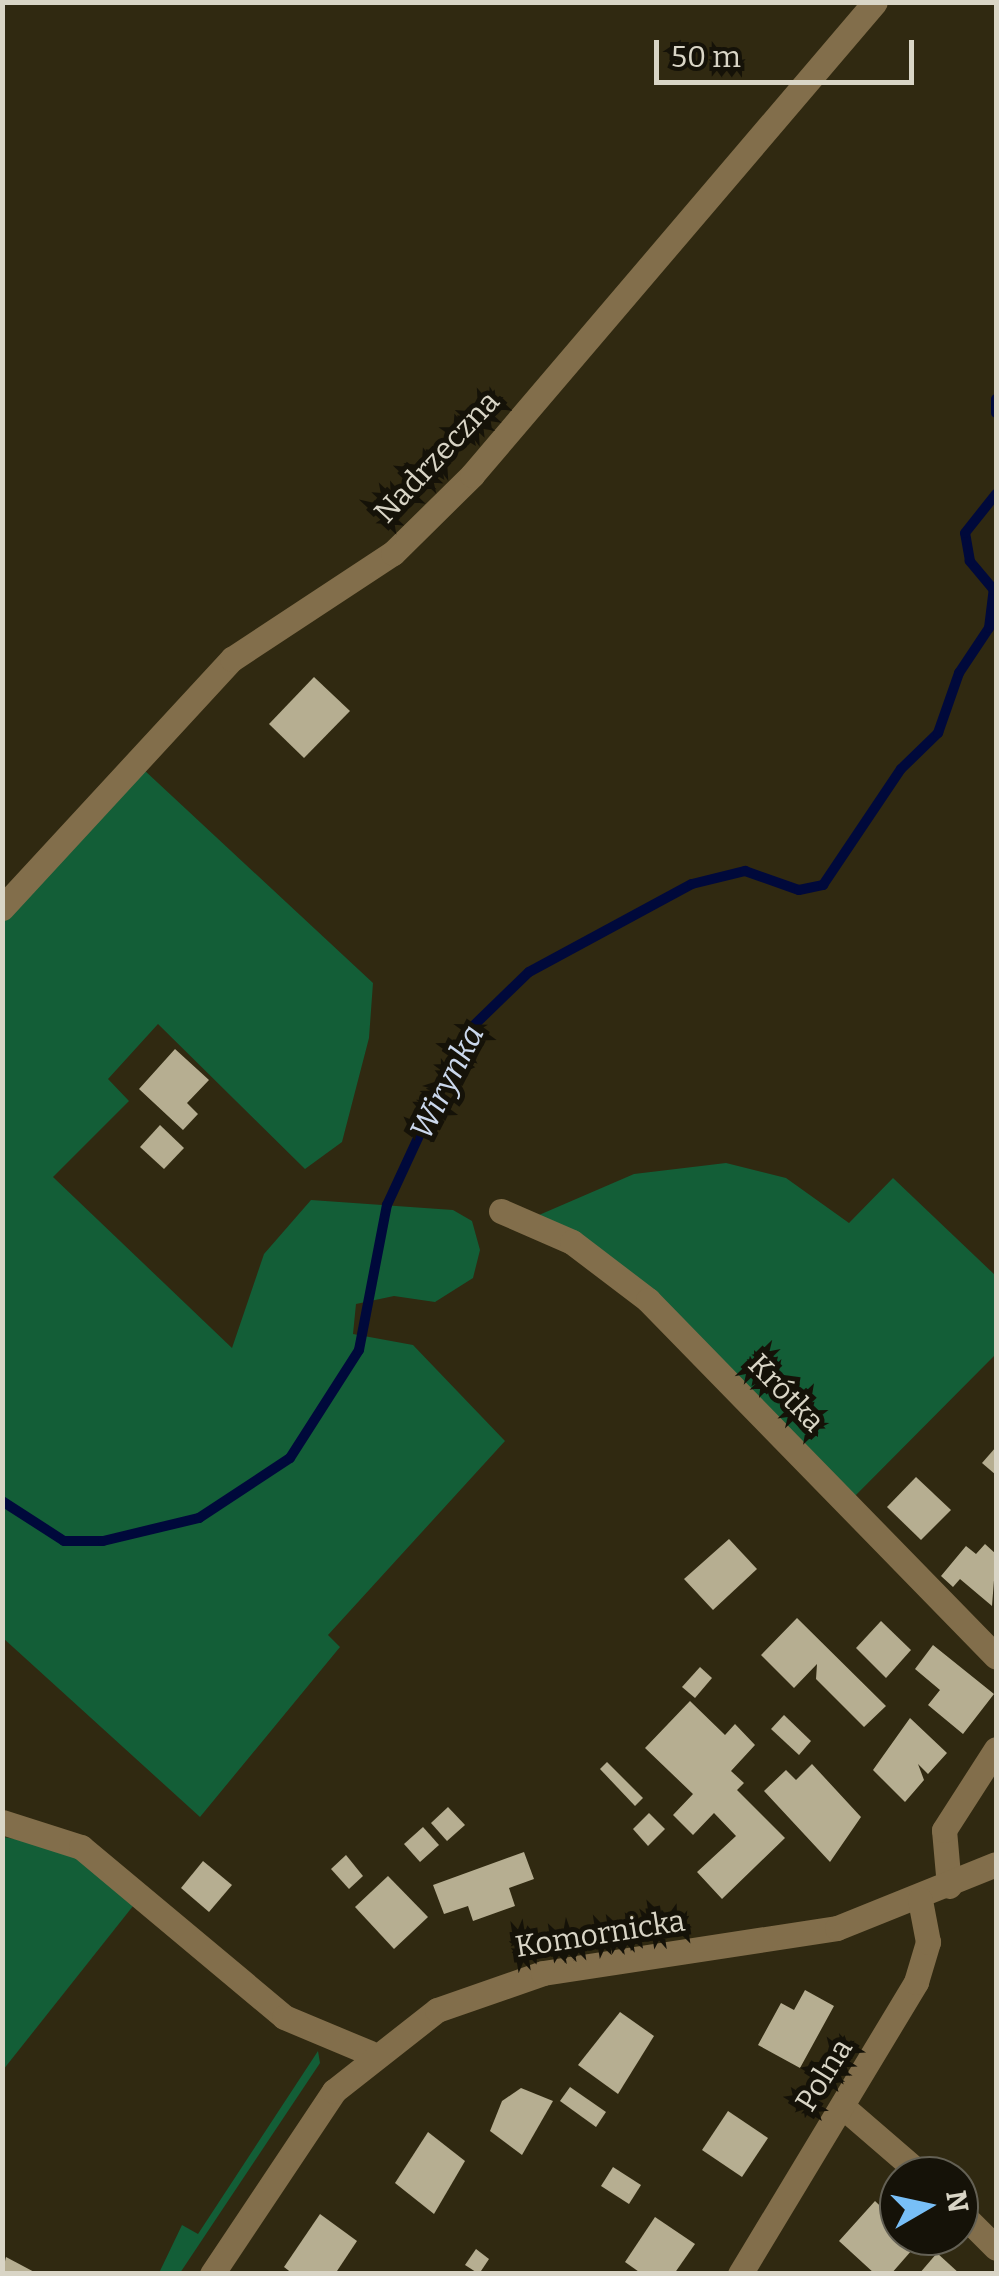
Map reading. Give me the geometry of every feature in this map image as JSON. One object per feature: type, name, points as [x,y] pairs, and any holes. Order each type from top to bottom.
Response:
[{"type":"street","name":"Nadrzeczna","points":[[2,908],[232,660],[393,553],[472,475],[875,2]]},
{"type":"street","name":"Krótka","points":[[501,1211],[572,1242],[648,1300],[996,1656]]},
{"type":"street","points":[[949,1886],[947,1820],[996,1749]]},
{"type":"street","points":[[2,1822],[81,1847],[284,2017],[370,2053]]},
{"type":"street","name":"Komornicka","points":[[212,2274],[302,2132],[370,2053],[437,2010],[518,1979],[784,1940],[920,1900],[996,1864]]},
{"type":"street","name":"Polna","points":[[740,2274],[843,2107],[925,1960],[920,1900]]},
{"type":"street","points":[[843,2107],[899,2156]]},
{"type":"green space","points":[[143,769],[373,983],[369,1038],[342,1142],[305,1169],[158,1024],[108,1079],[129,1101],[53,1177],[232,1348],[264,1254],[311,1200],[453,1210],[472,1221],[480,1250],[473,1278],[435,1302],[394,1296],[356,1304],[353,1334],[413,1345],[505,1441],[328,1635],[340,1647],[200,1817],[3,1638],[2,920]]},
{"type":"green space","points":[[726,1163],[786,1178],[849,1223],[893,1178],[996,1276],[996,1354],[850,1501],[539,1215],[634,1174]]},
{"type":"green space","points":[[3,1837],[63,1847],[137,1901],[3,2070]]},
{"type":"green space","points":[[318,2051],[320,2063],[180,2273],[159,2273],[182,2225],[198,2234]]},
{"type":"building","points":[[314,677],[350,711],[304,758],[269,724]]},
{"type":"building","points":[[175,1049],[209,1080],[187,1103],[198,1114],[183,1130],[139,1089]]},
{"type":"building","points":[[160,1125],[184,1148],[164,1169],[140,1147]]},
{"type":"building","points":[[996,1447],[996,1475],[982,1463]]},
{"type":"building","points":[[916,1477],[951,1510],[921,1540],[887,1507]]},
{"type":"building","points":[[729,1539],[757,1569],[713,1610],[684,1579]]},
{"type":"building","points":[[985,1544],[996,1554],[992,1606],[960,1579],[953,1587],[941,1576],[966,1546],[976,1554]]},
{"type":"building","points":[[797,1618],[886,1706],[864,1727],[816,1679],[817,1664],[794,1688],[761,1655]]},
{"type":"building","points":[[881,1621],[911,1650],[886,1678],[856,1648]]},
{"type":"building","points":[[933,1645],[994,1694],[963,1734],[928,1705],[940,1690],[915,1669]]},
{"type":"building","points":[[700,1667],[712,1678],[695,1698],[682,1687]]},
{"type":"building","points":[[690,1701],[725,1735],[735,1724],[755,1745],[731,1771],[744,1783],[737,1790],[785,1838],[722,1899],[697,1872],[736,1836],[714,1813],[693,1835],[673,1815],[693,1794],[645,1748]]},
{"type":"building","points":[[784,1715],[811,1741],[799,1755],[771,1729]]},
{"type":"building","points":[[910,1718],[947,1753],[928,1774],[918,1764],[924,1780],[905,1802],[873,1770]]},
{"type":"building","points":[[607,1762],[643,1798],[635,1806],[600,1769]]},
{"type":"building","points":[[812,1764],[861,1817],[830,1862],[764,1791],[786,1770],[796,1780]]},
{"type":"building","points":[[448,1807],[465,1825],[447,1841],[431,1823]]},
{"type":"building","points":[[649,1813],[665,1829],[648,1846],[633,1829]]},
{"type":"building","points":[[423,1827],[439,1845],[420,1862],[404,1844]]},
{"type":"building","points":[[524,1852],[534,1879],[509,1888],[515,1906],[473,1921],[468,1906],[444,1914],[433,1885]]},
{"type":"building","points":[[346,1855],[363,1876],[349,1889],[331,1869]]},
{"type":"building","points":[[203,1861],[232,1885],[209,1912],[181,1888]]},
{"type":"building","points":[[388,1876],[428,1917],[394,1949],[355,1907]]},
{"type":"building","points":[[805,1990],[834,2006],[800,2068],[758,2045],[781,2003],[794,2010]]},
{"type":"building","points":[[620,2012],[654,2036],[618,2094],[578,2065]]},
{"type":"building","points":[[570,2087],[606,2112],[596,2127],[560,2101]]},
{"type":"building","points":[[521,2088],[553,2101],[522,2155],[490,2131],[502,2101]]},
{"type":"building","points":[[728,2111],[768,2138],[742,2177],[702,2150]]},
{"type":"building","points":[[428,2132],[465,2161],[434,2214],[395,2183]]},
{"type":"building","points":[[613,2167],[641,2185],[629,2204],[601,2186]]},
{"type":"building","points":[[875,2201],[879,2205],[879,2256],[907,2256],[891,2274],[875,2274],[839,2241]]},
{"type":"building","points":[[320,2214],[357,2241],[335,2274],[293,2274],[284,2267]]},
{"type":"building","points":[[655,2217],[695,2244],[674,2274],[642,2274],[625,2262]]},
{"type":"building","points":[[476,2249],[489,2259],[479,2274],[465,2265]]},
{"type":"building","points":[[934,2256],[940,2256],[960,2274],[919,2274]]},
{"type":"building","points":[[6,2257],[38,2274],[2,2274]]},
{"type":"waterway","name":"Wirynka","points":[[996,399],[996,413]]},
{"type":"waterway","points":[[2,1501],[64,1541],[103,1541],[199,1518],[290,1458],[359,1350],[387,1205],[467,1032],[529,972],[692,884],[745,871],[799,890],[823,885],[901,769],[938,733],[959,673],[989,628],[994,590],[970,561],[965,533],[996,494]]}]
